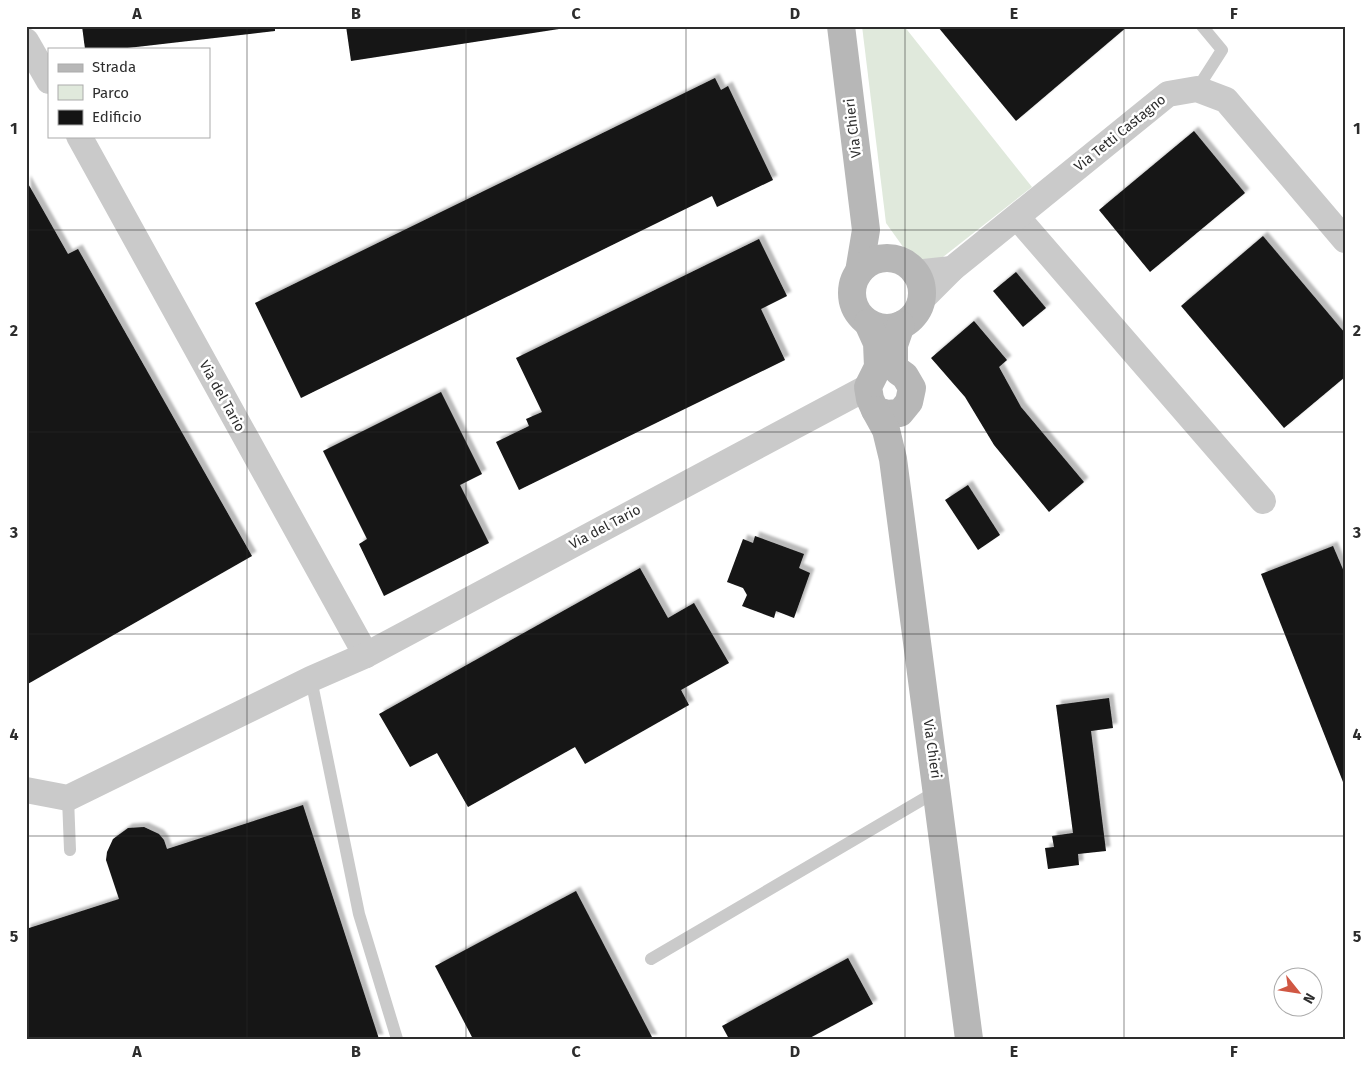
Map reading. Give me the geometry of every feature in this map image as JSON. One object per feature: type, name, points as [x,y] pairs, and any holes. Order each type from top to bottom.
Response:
[{"type":"main road","name":"Via Chieri","points":[[841,26],[866,230],[859,272],[852,294],[854,305],[868,323],[877,344],[878,367],[864,399],[886,430],[893,458],[969,1039]]},
{"type":"main road","points":[[866,230],[890,259]]},
{"type":"main road","points":[[859,272],[878,260],[890,259],[901,261],[910,267],[921,287],[922,299],[918,310],[911,319],[901,325],[890,328],[868,323]]},
{"type":"main road","name":"Via Chieri","points":[[893,458],[912,388],[905,376],[894,365],[894,345],[901,325]]},
{"type":"main road","points":[[864,399],[886,414],[900,413],[909,402]]},
{"type":"street","points":[[26,40],[48,79]]},
{"type":"street","name":"Via Tetti Castagno","points":[[922,299],[952,269],[1168,94],[1197,89]]},
{"type":"street","points":[[1197,89],[1226,100],[1345,240]]},
{"type":"street","name":"Via del Tario","points":[[80,138],[366,655]]},
{"type":"street","points":[[1017,216],[1263,502]]},
{"type":"street","points":[[914,273],[952,269]]},
{"type":"street","name":"Via del Tario","points":[[68,798],[311,679],[366,655],[864,399]]},
{"type":"street","points":[[26,790],[68,798]]},
{"type":"lane","points":[[1197,89],[1222,50],[1202,26]]},
{"type":"lane","points":[[311,679],[359,914],[397,1039]]},
{"type":"lane","points":[[651,958],[938,791]]},
{"type":"lane","points":[[68,798],[70,850]]},
{"type":"green space","points":[[862,26],[904,26],[1032,187],[943,257],[925,263],[906,251],[886,223]]},
{"type":"building","points":[[82,26],[275,26],[275,31],[128,48],[85,48]]},
{"type":"building","points":[[346,26],[572,26],[572,27],[351,61]]},
{"type":"building","points":[[939,26],[1128,26],[1016,121]]},
{"type":"building","points":[[715,78],[721,90],[728,86],[773,180],[717,207],[712,196],[301,398],[255,303]]},
{"type":"building","points":[[1194,131],[1245,193],[1150,272],[1099,210]]},
{"type":"building","points":[[26,180],[68,254],[78,249],[252,556],[26,685]]},
{"type":"building","points":[[1263,236],[1345,333],[1345,377],[1284,428],[1181,306]]},
{"type":"building","points":[[759,239],[787,296],[761,309],[785,360],[519,490],[496,442],[529,426],[526,419],[542,412],[516,358]]},
{"type":"building","points":[[1016,272],[1046,308],[1023,327],[993,291]]},
{"type":"building","points":[[974,321],[1007,360],[999,367],[1021,407],[1084,482],[1049,512],[994,445],[965,397],[931,358]]},
{"type":"building","points":[[441,392],[482,474],[460,485],[489,543],[384,596],[359,544],[367,539],[323,451]]},
{"type":"building","points":[[968,485],[1000,535],[978,550],[945,500]]},
{"type":"building","points":[[755,536],[804,554],[799,568],[810,573],[794,618],[776,611],[774,618],[742,606],[747,595],[743,588],[727,582],[743,539],[753,543]]},
{"type":"building","points":[[1333,546],[1345,574],[1345,787],[1261,574]]},
{"type":"building","points":[[640,568],[668,618],[694,603],[729,663],[681,690],[689,705],[585,764],[575,747],[468,807],[437,753],[410,767],[379,714]]},
{"type":"building","points":[[1109,698],[1113,728],[1091,731],[1106,851],[1078,854],[1079,865],[1048,869],[1045,848],[1054,847],[1052,836],[1073,833],[1056,705]]},
{"type":"building","points":[[303,805],[379,1039],[26,1039],[26,929],[119,899],[106,860],[107,852],[113,839],[128,828],[144,827],[159,834],[164,840],[167,849]]},
{"type":"building","points":[[576,891],[653,1039],[473,1039],[435,966]]},
{"type":"building","points":[[848,958],[873,1004],[808,1039],[729,1039],[722,1026]]}]
